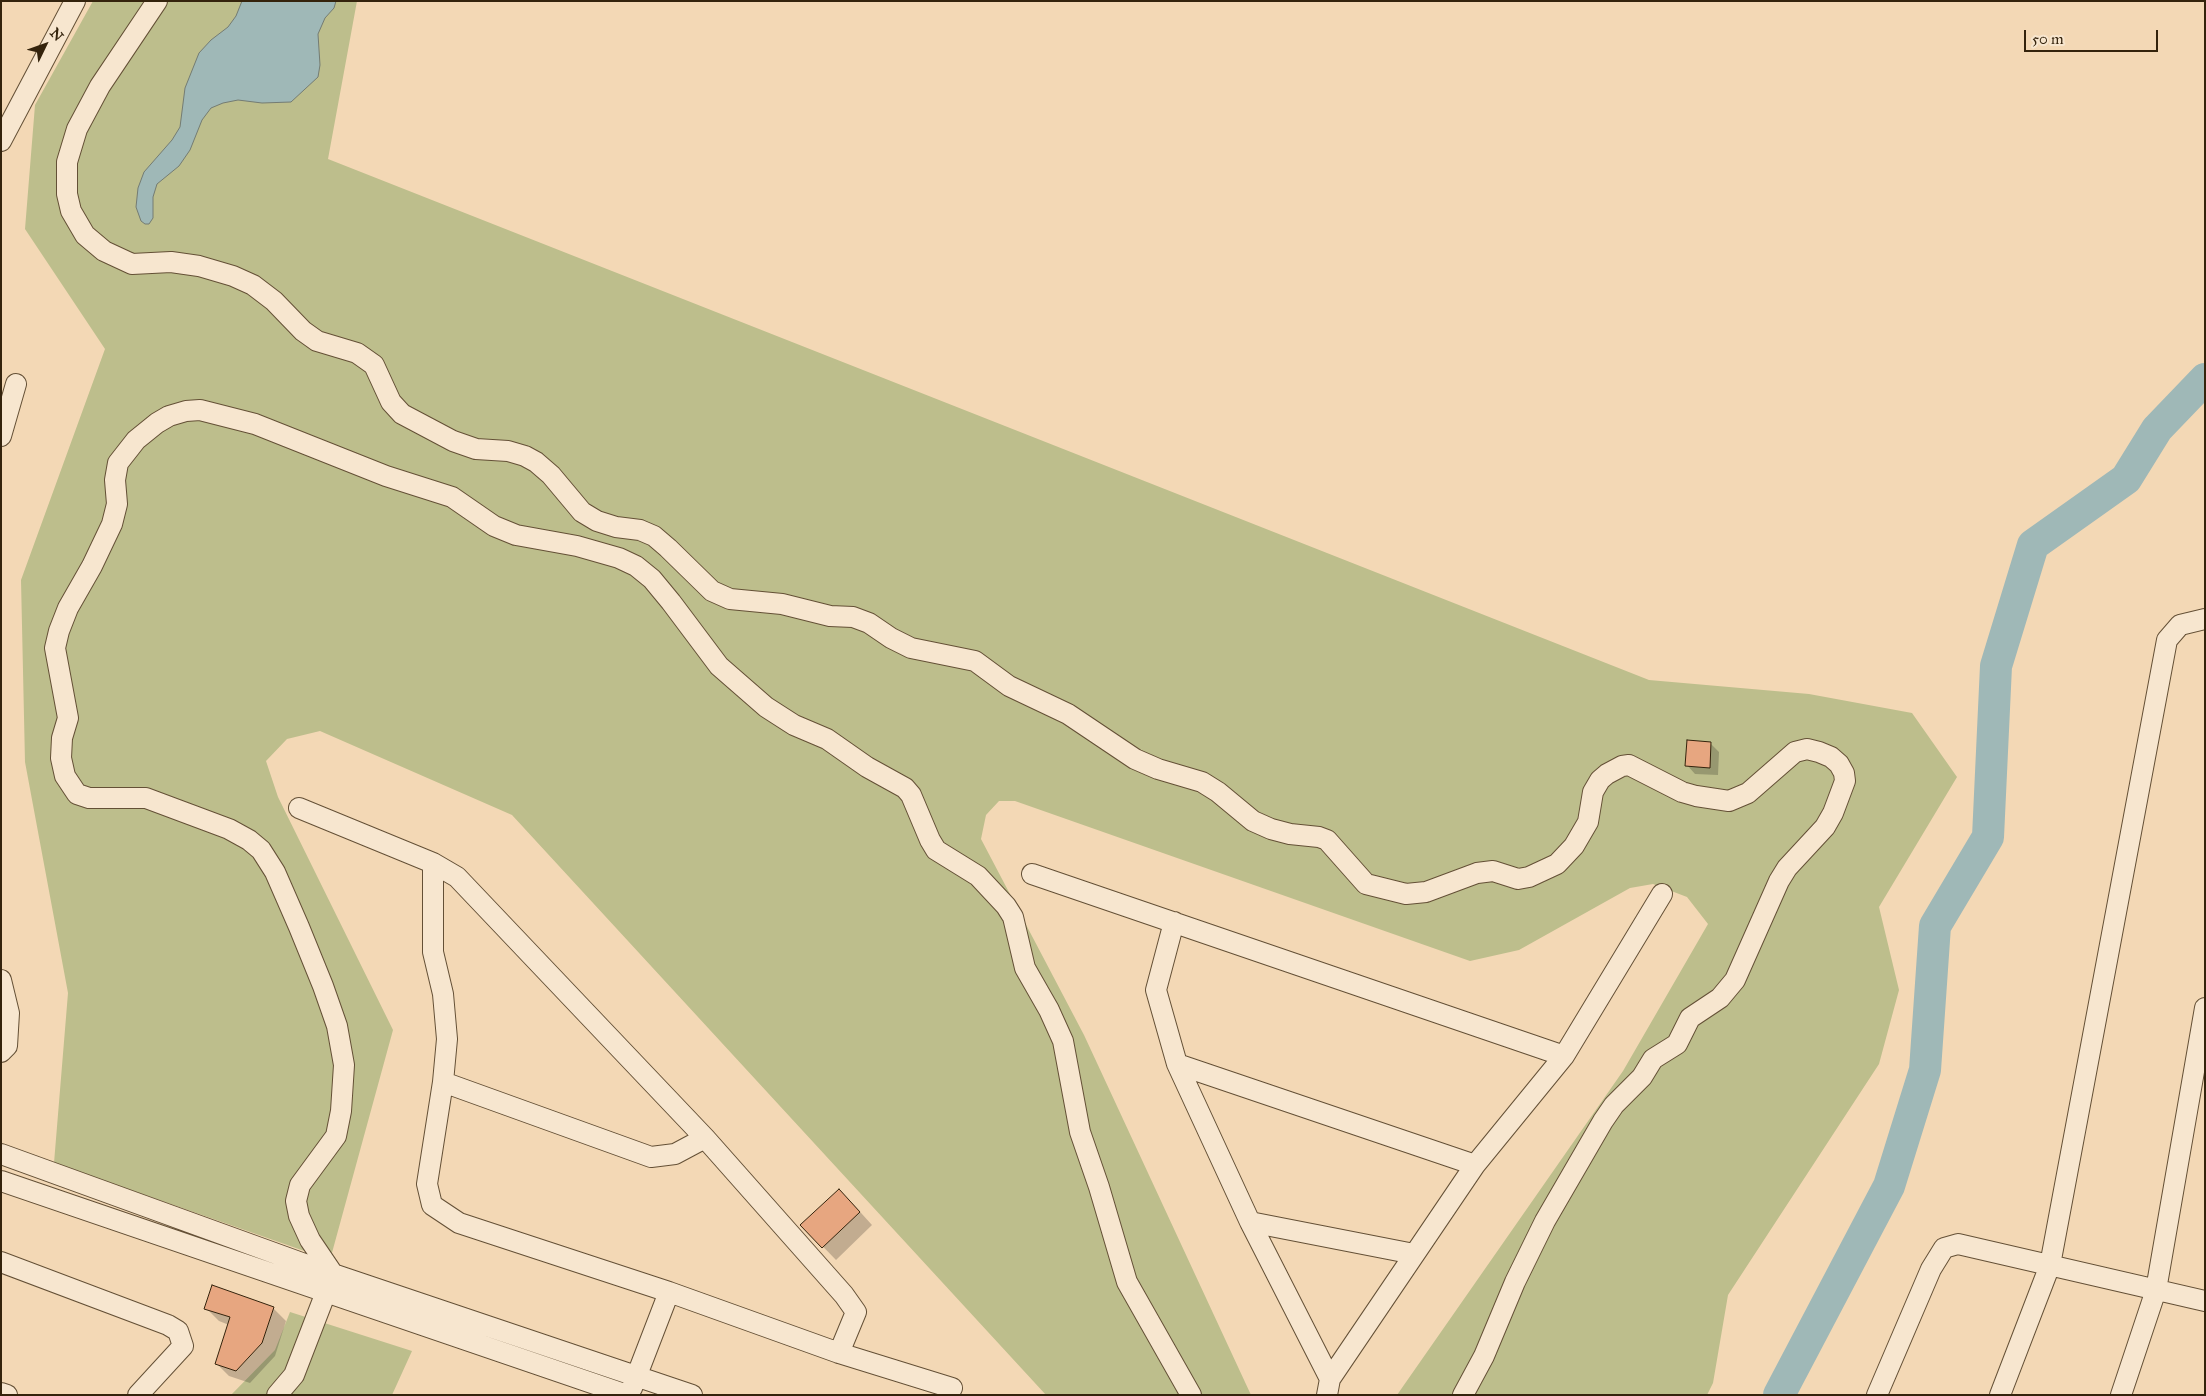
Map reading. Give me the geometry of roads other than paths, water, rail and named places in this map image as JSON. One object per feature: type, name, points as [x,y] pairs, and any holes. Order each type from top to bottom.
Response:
[{"type":"street","points":[[1,141],[75,1]]},
{"type":"street","points":[[157,1],[100,86],[77,129],[67,162],[67,194],[71,212],[85,235],[104,251],[132,264],[171,262],[199,266],[233,276],[253,285],[274,301],[303,331],[317,341],[357,353],[374,365],[391,402],[402,414],[453,441],[476,449],[508,451],[525,456],[536,462],[551,475],[582,512],[597,521],[616,527],[640,530],[654,536],[712,591],[730,599],[782,604],[830,616],[852,617],[869,622],[891,638],[911,648],[976,661],[1009,686],[1068,714],[1135,759],[1158,769],[1202,782],[1218,792],[1253,822],[1290,834],[1319,836],[1327,840],[1366,884],[1406,894],[1426,892],[1477,873],[1493,871],[1518,879],[1529,877],[1556,864],[1574,846],[1588,822],[1593,792],[1600,780],[1622,766],[1629,765],[1689,794],[1729,801],[1748,793],[1795,752],[1808,749],[1831,757],[1839,764],[1844,773],[1845,781],[1833,813],[1825,827],[1787,868],[1779,881],[1734,980],[1720,998],[1690,1018],[1676,1044],[1653,1059],[1642,1077],[1614,1105],[1603,1121],[1545,1221],[1515,1282],[1484,1356],[1463,1395]]},
{"type":"street","points":[[1,393],[16,384],[1,436]]},
{"type":"street","points":[[277,1395],[294,1375],[330,1283],[299,1216],[296,1201],[300,1185],[324,1155],[336,1136],[341,1110],[344,1065],[337,1026],[323,986],[275,872],[261,850],[249,840],[229,829],[146,798],[89,798],[78,794],[65,776],[61,758],[62,738],[68,718],[55,648],[68,608],[92,566],[112,524],[116,504],[115,480],[118,463],[136,440],[157,423],[169,416],[186,411],[200,410],[255,424],[386,476],[452,497],[494,526],[516,535],[577,546],[619,558],[636,566],[652,579],[719,666],[778,716],[827,739],[867,767],[905,788],[911,796],[936,850],[978,876],[1006,906],[1012,916],[1025,968],[1049,1010],[1062,1041],[1080,1132],[1099,1187],[1127,1282],[1191,1395]]},
{"type":"street","points":[[2000,1395],[2050,1265],[2167,640],[2180,625],[2205,619]]},
{"type":"street","points":[[300,808],[433,863],[457,877],[705,1138],[844,1295],[856,1312],[839,1353]]},
{"type":"street","points":[[433,863],[433,952],[443,994],[447,1038],[443,1082],[427,1184],[432,1205],[459,1223],[669,1292],[839,1353],[952,1388]]},
{"type":"street","points":[[1032,874],[1564,1056]]},
{"type":"street","points":[[1329,1387],[1414,1254],[1475,1165],[1564,1056],[1662,894]]},
{"type":"street","points":[[1174,922],[1156,990],[1176,1064],[1329,1387]]},
{"type":"street","points":[[1,980],[10,1013],[7,1046],[1,1052]]},
{"type":"street","points":[[2121,1395],[2156,1290],[2205,1008]]},
{"type":"street","points":[[1176,1064],[1475,1165]]},
{"type":"street","points":[[443,1082],[651,1157],[676,1154],[705,1138]]},
{"type":"street","points":[[1,1154],[330,1283],[628,1395],[669,1292]]},
{"type":"street","points":[[1,1181],[637,1376],[692,1395]]},
{"type":"street","points":[[1250,1222],[1414,1254]]},
{"type":"street","points":[[1877,1395],[1931,1268],[1944,1248],[1958,1244],[2205,1301]]},
{"type":"street","points":[[1,1262],[168,1324],[178,1331],[183,1346],[138,1395]]},
{"type":"street","points":[[1,1392],[7,1395]]},
{"type":"water","points":[[242,1],[336,1],[334,8],[325,18],[318,34],[320,65],[318,77],[291,102],[262,103],[238,100],[211,108],[202,120],[190,150],[179,166],[157,184],[153,197],[153,218],[149,224],[145,224],[141,221],[136,207],[138,188],[144,172],[172,140],[180,127],[185,88],[199,53],[211,40],[228,27],[236,16]]},
{"type":"waterway","points":[[1779,1395],[1889,1186],[1925,1070],[1935,926],[1988,837],[1996,666],[2033,545],[2126,479],[2157,429],[2205,379]]}]
